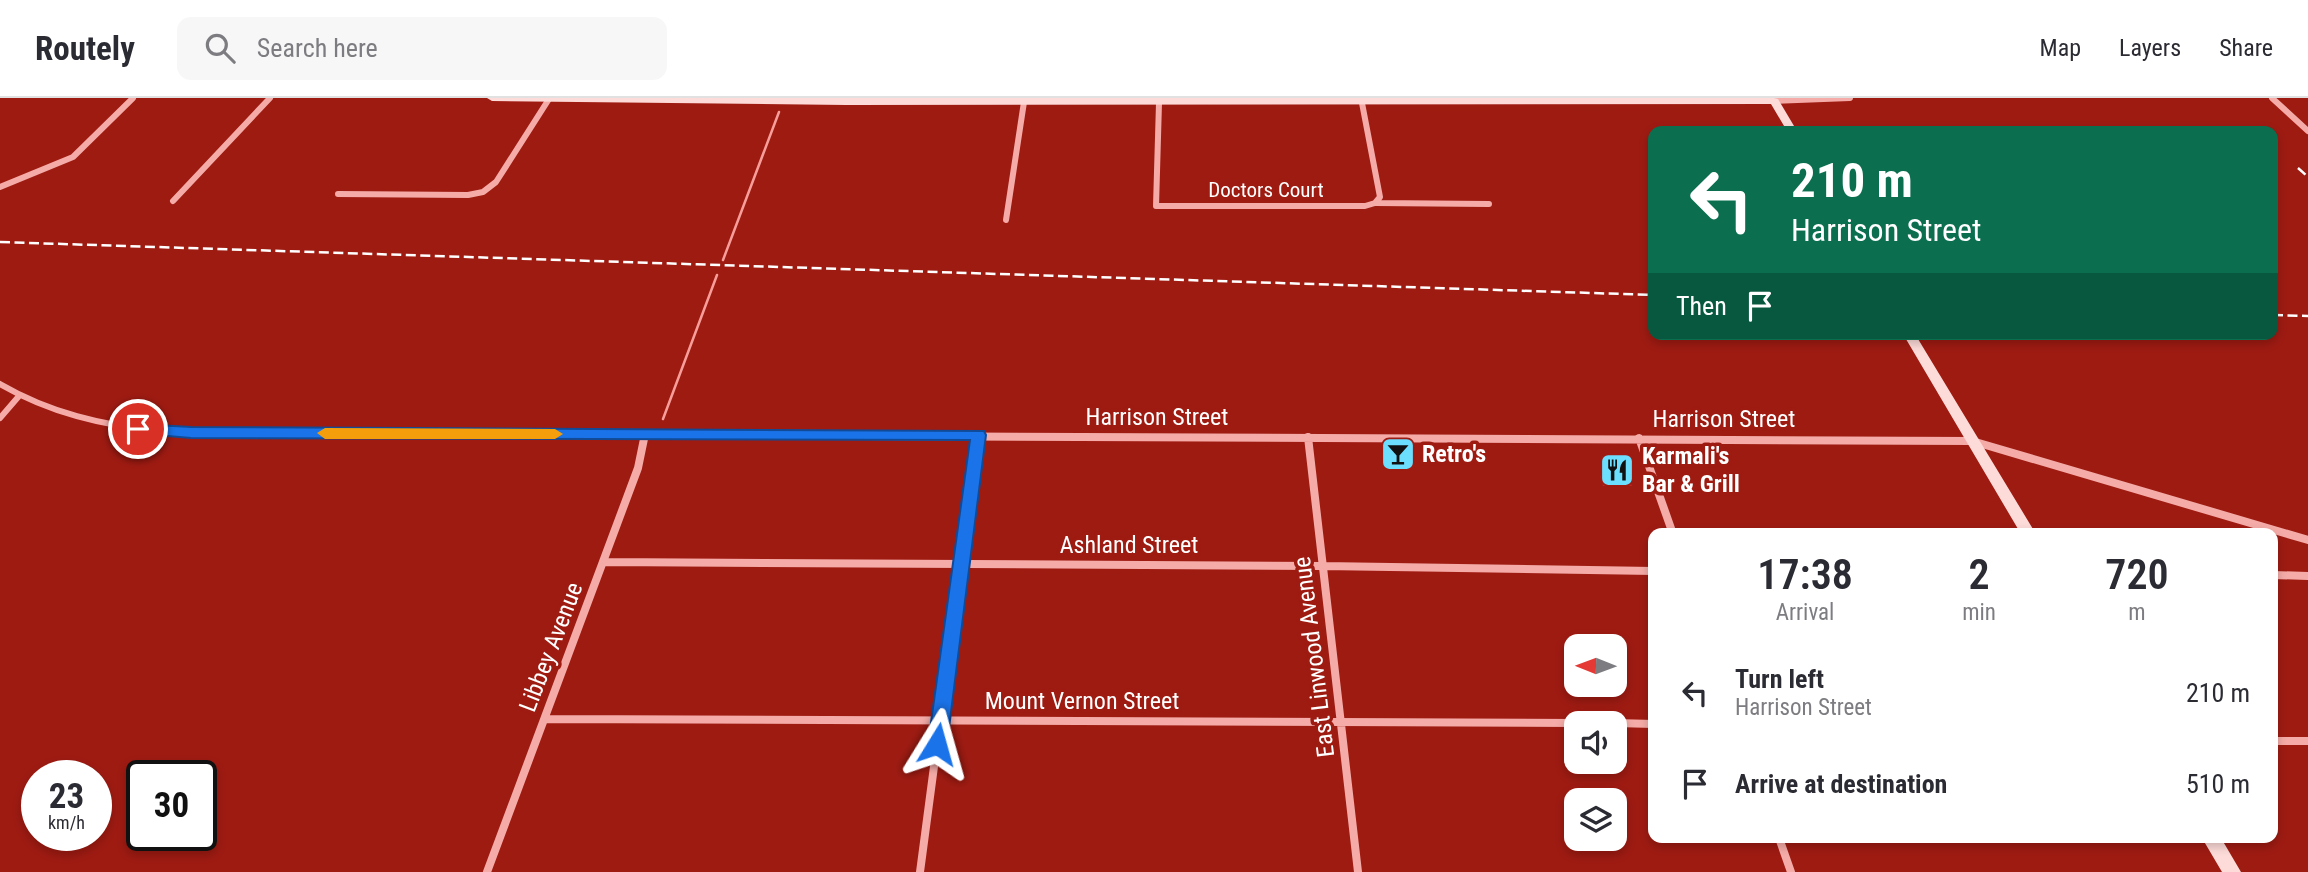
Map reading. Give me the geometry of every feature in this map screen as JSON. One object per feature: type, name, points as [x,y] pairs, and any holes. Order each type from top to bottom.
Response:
[{"type":"main road","points":[[492,98],[1024,102],[1096,100],[1159,103],[1284,100],[1362,103],[1773,100],[1789,126]]},
{"type":"main road","points":[[1913,340],[2025,528]]},
{"type":"main road","points":[[2214,843],[2231,872]]},
{"type":"street","points":[[0,187],[73,157],[133,98]]},
{"type":"street","points":[[173,201],[270,98]]},
{"type":"street","points":[[1773,100],[1850,98]]},
{"type":"street","points":[[2272,98],[2308,131]]},
{"type":"street","points":[[338,194],[468,195],[483,192],[496,183],[549,99]]},
{"type":"street","points":[[1006,220],[1024,102]]},
{"type":"street","name":"Doctors Court","points":[[1159,103],[1156,206],[1365,206],[1376,203]]},
{"type":"street","points":[[1362,103],[1380,197],[1376,203]]},
{"type":"street","points":[[1376,203],[1489,204]]},
{"type":"street","name":"Harrison Street","points":[[0,384],[19,396],[59,413],[88,421],[178,432],[1972,441],[2267,528]]},
{"type":"street","points":[[0,418],[19,396]]},
{"type":"street","name":"Libbey Avenue","points":[[488,872],[638,468],[645,434]]},
{"type":"street","points":[[919,872],[978,435]]},
{"type":"street","name":"East Linwood Avenue","points":[[1308,437],[1358,872]]},
{"type":"street","points":[[1639,439],[1671,528]]},
{"type":"street","name":"Harrison Street","points":[[2278,531],[2308,540]]},
{"type":"street","name":"Ashland Street","points":[[604,562],[1323,566],[1648,571]]},
{"type":"street","points":[[2278,575],[2308,576]]},
{"type":"street","name":"Mount Vernon Street","points":[[545,719],[1564,723]]},
{"type":"street","points":[[1627,723],[1648,724]]},
{"type":"street","points":[[2278,741],[2308,741]]},
{"type":"street","points":[[1781,843],[1791,872]]},
{"type":"building","name":"Karmali's Bar & Grill","points":[[1607,458],[1619,458],[1632,486],[1603,486],[1600,476],[1612,476]]},
{"type":"waterway","points":[[723,260],[779,112]]},
{"type":"waterway","points":[[663,419],[717,275]]},
{"type":"railway","points":[[2298,168],[2308,177]]},
{"type":"railway","points":[[0,242],[1648,295]]},
{"type":"railway","points":[[2278,315],[2308,316]]},
{"type":"slow traffic","points":[[325,433],[555,434]]},
{"type":"place","name":"Retro's","points":[[1398,454]]},
{"type":"place","name":"Karmali's Bar & Grill","points":[[1617,470]]},
{"type":"route","points":[[138,429],[191,433],[978,435],[937,744]]}]
